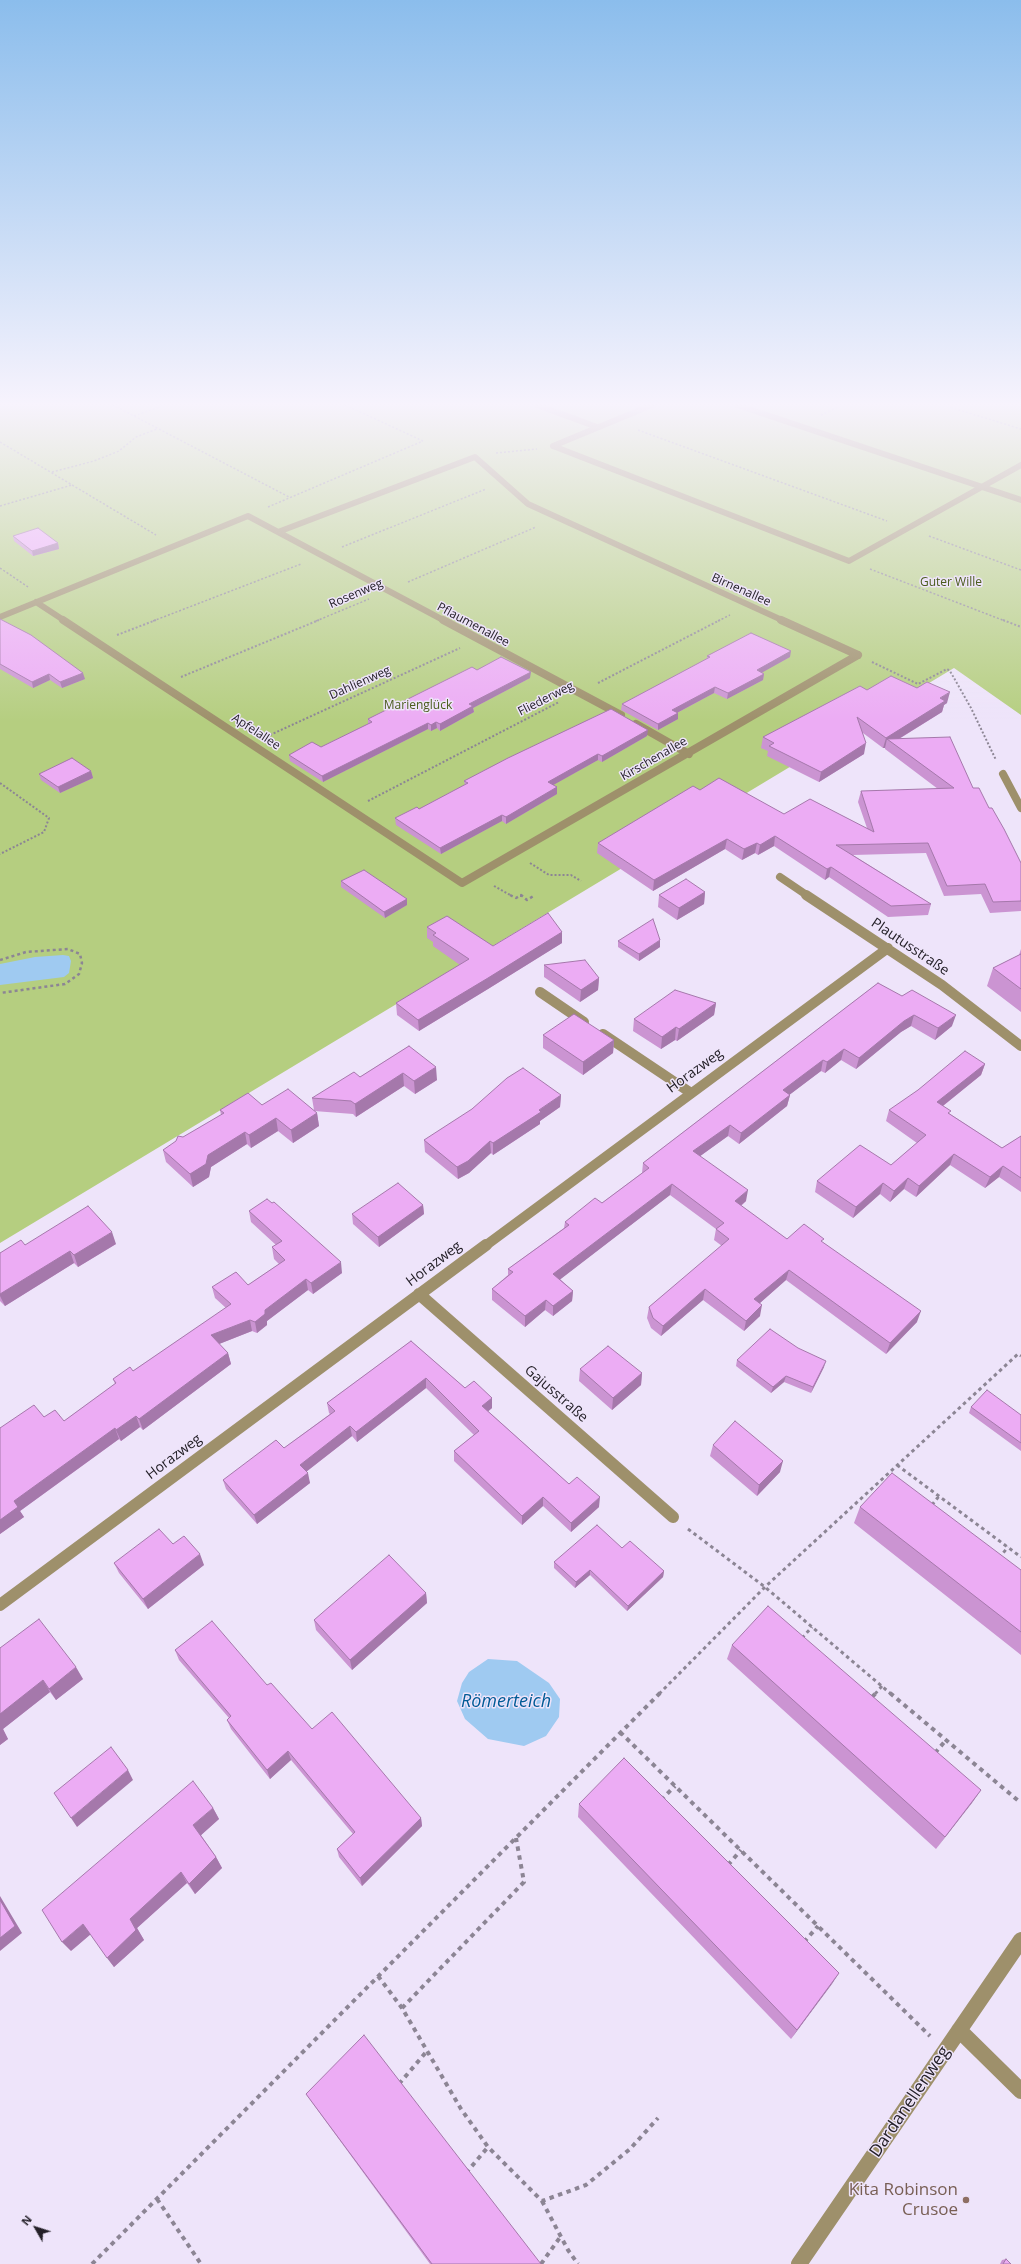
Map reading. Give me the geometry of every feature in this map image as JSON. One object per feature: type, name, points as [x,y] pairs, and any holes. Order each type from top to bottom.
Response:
[{"type":"street","points":[[278,532],[334,511]]},
{"type":"street","name":"Birnenallee","points":[[542,511],[858,655]]},
{"type":"street","points":[[721,511],[849,560],[940,511]]},
{"type":"street","points":[[0,617],[248,516]]},
{"type":"street","name":"Pflaumenallee","points":[[248,516],[386,592],[580,692],[689,754]]},
{"type":"street","name":"Apfelallee","points":[[36,602],[462,883]]},
{"type":"street","name":"Kirschenallee","points":[[462,883],[689,754],[858,655]]},
{"type":"street","points":[[1003,774],[1021,808]]},
{"type":"street","name":"Plautusstraße","points":[[780,877],[942,985],[1021,1046]]},
{"type":"street","name":"Horazweg","points":[[0,1605],[888,948]]},
{"type":"street","points":[[540,992],[691,1093]]},
{"type":"street","name":"Gajusstraße","points":[[419,1294],[673,1518]]},
{"type":"street","name":"Dardanellenweg","points":[[799,2264],[1021,1940]]},
{"type":"street","points":[[959,2030],[1021,2091]]},
{"type":"path","points":[[115,511],[174,546]]},
{"type":"path","points":[[248,516],[260,511]]},
{"type":"path","points":[[857,511],[1021,570]]},
{"type":"path","name":"Rosenweg","points":[[162,685],[386,592],[557,518]]},
{"type":"path","points":[[849,560],[1021,627]]},
{"type":"path","points":[[0,568],[44,599]]},
{"type":"path","name":"Fliederweg","points":[[352,810],[749,606]]},
{"type":"path","name":"Dahlienweg","points":[[251,743],[478,640]]},
{"type":"path","points":[[858,655],[918,684],[947,669],[950,670],[971,708],[1003,774]]},
{"type":"path","points":[[0,783],[48,818],[44,832],[0,854]]},
{"type":"path","points":[[515,853],[549,876],[571,875],[580,881]]},
{"type":"path","points":[[471,878],[488,890],[496,885],[516,898],[521,895],[527,900],[535,895]]},
{"type":"path","points":[[0,960],[26,952],[68,949],[80,954],[82,963],[79,974],[65,984],[0,993]]},
{"type":"path","points":[[92,2264],[765,1587],[1018,1354],[1021,1356]]},
{"type":"path","points":[[897,1465],[1021,1557]]},
{"type":"path","points":[[930,1506],[939,1496]]},
{"type":"path","points":[[673,1518],[765,1587],[1021,1803]]},
{"type":"path","points":[[994,1563],[1008,1547]]},
{"type":"path","points":[[798,1642],[812,1627]]},
{"type":"path","points":[[868,1702],[882,1686]]},
{"type":"path","points":[[620,1732],[945,2050]]},
{"type":"path","points":[[931,1758],[946,1740]]},
{"type":"path","points":[[656,1806],[675,1786]]},
{"type":"path","points":[[402,2008],[524,1882],[516,1837]]},
{"type":"path","points":[[727,1867],[741,1850]]},
{"type":"path","points":[[798,1949],[818,1926]]},
{"type":"path","points":[[378,1976],[402,2008],[461,2109],[488,2147],[524,2185],[542,2201],[578,2264]]},
{"type":"path","points":[[398,2085],[427,2051]]},
{"type":"path","points":[[542,2201],[586,2185],[630,2149],[658,2118]]},
{"type":"path","points":[[466,2173],[488,2147]]},
{"type":"path","points":[[157,2198],[201,2264]]},
{"type":"path","points":[[541,2264],[561,2236]]},
{"type":"green space","name":"Marienglück","points":[[0,511],[1021,511],[1021,715],[954,668],[0,1243]]},
{"type":"water","points":[[69,956],[71,961],[69,973],[64,977],[0,985],[0,964],[35,957]]},
{"type":"water","name":"Römerteich","points":[[488,1659],[517,1661],[549,1683],[560,1699],[559,1717],[546,1736],[524,1746],[488,1739],[465,1719],[457,1701],[462,1683],[469,1672]]},
{"type":"building","points":[[38,528],[58,543],[32,551],[13,536]]},
{"type":"building","points":[[0,619],[31,635],[83,673],[60,682],[49,674],[32,682],[0,664]]},
{"type":"building","points":[[751,633],[791,651],[757,670],[764,674],[728,693],[715,687],[672,710],[678,713],[658,724],[622,704],[710,657],[707,656]]},
{"type":"building","points":[[501,657],[531,672],[469,704],[473,706],[440,724],[436,722],[431,725],[428,723],[322,776],[289,755],[312,742],[321,747],[372,722],[368,719],[472,667],[477,670]]},
{"type":"building","points":[[891,676],[917,688],[927,682],[950,692],[940,698],[945,701],[886,738],[857,717],[866,743],[821,772],[769,746],[774,743],[763,737],[860,686],[867,690]]},
{"type":"building","points":[[611,709],[648,730],[602,756],[598,754],[548,782],[557,787],[506,817],[502,815],[440,848],[395,818],[417,807],[419,809],[468,783],[464,781],[508,758]]},
{"type":"building","points":[[950,737],[973,788],[979,788],[989,808],[992,808],[1021,863],[1021,901],[993,902],[985,884],[947,886],[928,843],[836,845],[931,904],[891,906],[831,867],[827,869],[775,836],[760,845],[757,843],[744,849],[727,839],[654,880],[598,843],[693,786],[700,790],[719,778],[784,814],[810,799],[874,832],[861,791],[954,788],[887,739]]},
{"type":"building","points":[[72,758],[91,771],[58,787],[39,774]]},
{"type":"building","points":[[364,870],[407,899],[384,912],[341,881]]},
{"type":"building","points":[[686,879],[705,892],[679,908],[659,895]]},
{"type":"building","points":[[548,913],[562,932],[418,1020],[396,1003],[469,959],[433,935],[436,933],[427,927],[447,916],[493,946]]},
{"type":"building","points":[[653,919],[660,940],[639,954],[618,941]]},
{"type":"building","points":[[1021,954],[1021,989],[993,968]]},
{"type":"building","points":[[585,960],[599,978],[581,990],[544,965]]},
{"type":"building","points":[[878,983],[902,996],[912,990],[956,1015],[938,1028],[914,1015],[904,1021],[859,1058],[844,1049],[827,1062],[823,1060],[783,1090],[790,1095],[741,1133],[730,1125],[693,1151],[748,1190],[735,1201],[787,1239],[804,1224],[824,1239],[821,1241],[921,1311],[890,1343],[789,1270],[754,1299],[762,1305],[746,1321],[705,1289],[663,1326],[653,1318],[649,1307],[729,1239],[716,1229],[724,1223],[672,1184],[553,1274],[573,1291],[553,1306],[546,1300],[525,1316],[492,1289],[513,1272],[508,1269],[569,1225],[565,1222],[595,1198],[602,1203],[649,1168],[643,1163]]},
{"type":"building","points":[[675,990],[716,1003],[679,1029],[676,1027],[662,1037],[634,1019]]},
{"type":"building","points":[[574,1014],[614,1040],[583,1062],[543,1035]]},
{"type":"building","points":[[409,1046],[436,1067],[414,1081],[403,1073],[355,1104],[351,1101],[312,1098],[354,1072],[360,1077]]},
{"type":"building","points":[[965,1051],[985,1064],[937,1102],[951,1111],[948,1113],[1002,1148],[1021,1136],[1021,1178],[1003,1166],[990,1177],[954,1154],[919,1186],[908,1178],[894,1191],[883,1183],[856,1207],[817,1181],[860,1145],[891,1165],[926,1135],[889,1110],[918,1090]]},
{"type":"building","points":[[523,1068],[561,1095],[539,1110],[541,1112],[493,1143],[490,1141],[468,1161],[457,1167],[424,1140],[472,1109],[507,1078]]},
{"type":"building","points":[[288,1089],[317,1113],[291,1130],[276,1118],[249,1135],[245,1132],[208,1155],[206,1164],[190,1174],[163,1150],[176,1141],[178,1136],[183,1137],[224,1113],[220,1110],[248,1093],[262,1105]]},
{"type":"building","points":[[398,1183],[423,1205],[378,1237],[352,1214]]},
{"type":"building","points":[[267,1199],[272,1203],[274,1202],[341,1262],[311,1283],[306,1279],[265,1310],[265,1314],[255,1322],[250,1320],[211,1335],[228,1353],[139,1419],[136,1416],[116,1430],[115,1428],[14,1501],[18,1507],[0,1520],[0,1428],[34,1405],[44,1417],[55,1410],[64,1421],[116,1383],[113,1379],[130,1367],[133,1371],[231,1304],[212,1287],[236,1272],[248,1285],[285,1260],[272,1247],[282,1241],[249,1211]]},
{"type":"building","points":[[88,1206],[112,1232],[74,1255],[70,1251],[0,1294],[0,1253],[21,1240],[25,1245]]},
{"type":"building","points":[[770,1329],[798,1348],[826,1361],[813,1387],[786,1376],[773,1387],[737,1360]]},
{"type":"building","points":[[411,1341],[465,1388],[474,1381],[492,1398],[482,1406],[569,1484],[577,1477],[600,1497],[571,1523],[543,1497],[522,1516],[454,1451],[479,1431],[426,1378],[356,1432],[350,1426],[300,1465],[308,1473],[254,1515],[223,1480],[276,1440],[284,1448],[335,1411],[327,1403]]},
{"type":"building","points":[[608,1346],[642,1373],[613,1398],[580,1369]]},
{"type":"building","points":[[987,1390],[1021,1415],[1021,1443],[971,1407]]},
{"type":"building","points":[[735,1421],[783,1461],[759,1485],[713,1445]]},
{"type":"building","points":[[892,1473],[1021,1570],[1021,1632],[860,1507]]},
{"type":"building","points":[[597,1525],[622,1548],[630,1541],[664,1571],[628,1606],[590,1570],[576,1582],[554,1562]]},
{"type":"building","points":[[159,1529],[173,1544],[184,1536],[200,1554],[143,1599],[114,1563]]},
{"type":"building","points":[[389,1555],[426,1593],[350,1660],[314,1620]]},
{"type":"building","points":[[768,1606],[981,1790],[945,1837],[732,1645]]},
{"type":"building","points":[[39,1619],[76,1667],[49,1689],[43,1680],[0,1714],[0,1648]]},
{"type":"building","points":[[212,1621],[267,1685],[271,1683],[312,1729],[332,1712],[421,1818],[360,1878],[337,1849],[355,1832],[288,1751],[267,1770],[227,1720],[231,1716],[175,1650]]},
{"type":"building","points":[[111,1747],[128,1770],[71,1818],[54,1793]]},
{"type":"building","points":[[624,1758],[839,1973],[797,2030],[579,1804]]},
{"type":"building","points":[[193,1781],[213,1808],[193,1825],[216,1857],[189,1884],[181,1872],[130,1919],[136,1930],[107,1958],[83,1924],[62,1942],[42,1910]]},
{"type":"building","points":[[0,1900],[15,1926],[0,1938]]},
{"type":"building","points":[[364,2035],[541,2264],[432,2264],[306,2094]]},
{"type":"building","points":[[1006,2259],[1011,2264],[1003,2264]]},
{"type":"place","name":"Kita Robinson Crusoe","points":[[966,2200]]},
{"type":"park label","name":"Guter Wille","points":[[951,583]]}]
